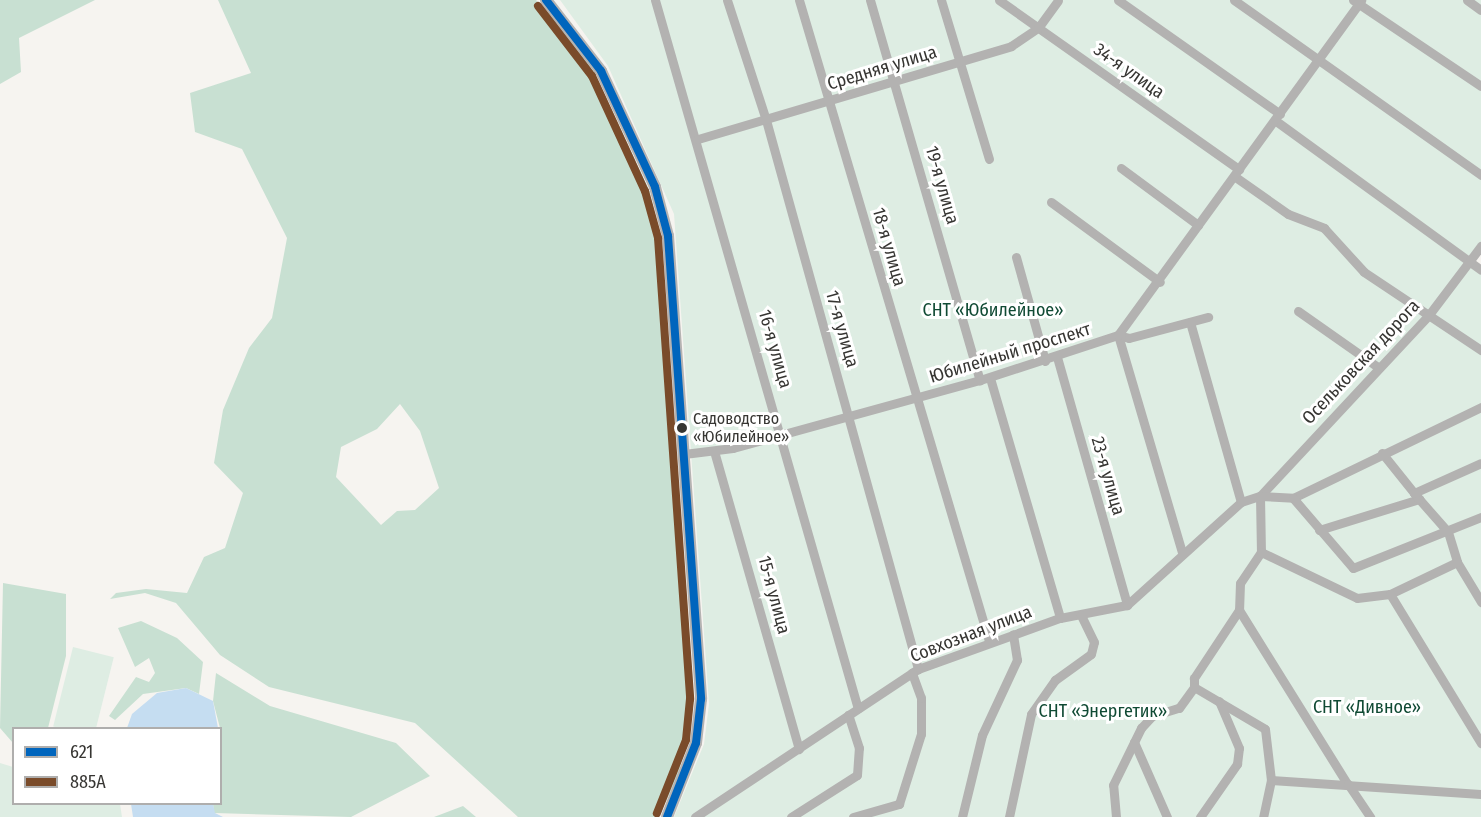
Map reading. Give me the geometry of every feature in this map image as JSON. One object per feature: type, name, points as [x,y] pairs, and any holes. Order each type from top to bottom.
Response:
[{"type":"main road","points":[[546,0],[601,71],[663,212],[684,454],[701,699],[696,743],[667,817]]},
{"type":"street","name":"16-я улица","points":[[655,0],[698,139],[783,435],[858,709]]},
{"type":"street","name":"17-я улица","points":[[727,0],[766,120],[849,416],[921,698],[921,734],[899,804],[853,817]]},
{"type":"street","name":"18-я улица","points":[[799,0],[989,641]]},
{"type":"street","name":"19-я улица","points":[[870,0],[1060,618]]},
{"type":"street","points":[[941,0],[990,159]]},
{"type":"street","name":"34-я улица","points":[[999,0],[1237,173],[1288,214],[1324,228],[1364,272],[1481,350]]},
{"type":"street","name":"Средняя улица","points":[[698,139],[1011,46],[1038,28],[1058,0]]},
{"type":"street","points":[[1118,0],[1481,270]]},
{"type":"street","points":[[1234,0],[1481,175]]},
{"type":"street","points":[[1467,0],[1481,10]]},
{"type":"street","name":"Юбилейный проспект","points":[[684,454],[714,451],[783,435],[985,379],[1118,335],[1160,282],[1358,1]]},
{"type":"street","points":[[1358,1],[1481,86]]},
{"type":"street","points":[[1121,168],[1198,225]]},
{"type":"street","points":[[1051,202],[1160,282]]},
{"type":"street","name":"Осельковская дорога","points":[[1260,496],[1428,316],[1481,246]]},
{"type":"street","points":[[1016,257],[1045,361]]},
{"type":"street","points":[[1298,311],[1378,368]]},
{"type":"street","points":[[1118,335],[1129,338],[1208,317]]},
{"type":"street","points":[[1190,322],[1241,502]]},
{"type":"street","points":[[1118,335],[1182,552]]},
{"type":"street","name":"23-я улица","points":[[1057,357],[1127,605]]},
{"type":"street","points":[[1127,605],[1182,552],[1241,502],[1260,496],[1293,498],[1481,407]]},
{"type":"street","name":"15-я улица","points":[[714,451],[799,749]]},
{"type":"street","points":[[1382,453],[1448,532],[1457,562],[1481,602]]},
{"type":"street","points":[[1319,530],[1416,496],[1481,463]]},
{"type":"street","points":[[1260,496],[1261,552],[1240,583],[1239,610],[1370,817]]},
{"type":"street","points":[[1293,498],[1311,514],[1319,530],[1353,568],[1481,517]]},
{"type":"street","points":[[1261,552],[1358,598],[1390,594],[1457,562]]},
{"type":"street","points":[[1390,594],[1481,743]]},
{"type":"street","name":"Совхозная улица","points":[[694,817],[915,671],[989,641],[1060,618],[1127,605]]},
{"type":"street","points":[[1116,817],[1113,785],[1134,742],[1152,716],[1179,708],[1194,687],[1202,659],[1239,610]]},
{"type":"street","points":[[1010,817],[1031,714],[1055,680],[1091,654],[1094,642],[1082,615]]},
{"type":"street","points":[[962,817],[982,735],[1017,660],[1013,634]]},
{"type":"street","points":[[1194,687],[1220,700],[1265,729],[1271,780],[1263,817]]},
{"type":"street","points":[[1200,817],[1237,764],[1239,748],[1220,700]]},
{"type":"street","points":[[791,817],[857,775],[859,748],[848,715]]},
{"type":"street","points":[[1134,742],[1167,817]]},
{"type":"street","points":[[1271,780],[1347,783],[1481,794]]},
{"type":"green space","points":[[0,0],[95,0],[19,38],[21,72],[0,84]]},
{"type":"green space","points":[[218,0],[536,0],[574,40],[595,74],[649,190],[661,237],[694,701],[678,777],[658,817],[518,817],[415,723],[269,687],[220,655],[176,603],[145,593],[110,599],[116,593],[146,589],[187,593],[204,557],[225,548],[243,493],[214,463],[223,410],[249,348],[272,318],[287,238],[242,149],[195,132],[190,93],[251,73]],"holes":[[[400,404],[420,431],[439,488],[415,510],[397,511],[381,525],[336,477],[341,447],[377,429]]]},
{"type":"green space","name":"СНТ «Юбилейное»","points":[[560,0],[1481,0],[1481,246],[1470,260],[1481,270],[1481,817],[674,817],[704,744],[709,704],[674,214],[608,66]]},
{"type":"green space","points":[[3,583],[66,594],[66,656],[48,727],[12,727],[12,742],[0,728]]},
{"type":"green space","points":[[141,621],[177,638],[203,662],[199,694],[186,688],[143,694],[115,720],[109,716],[136,677],[149,682],[155,673],[149,658],[135,667],[118,628]]},
{"type":"green space","points":[[73,647],[114,657],[96,727],[53,727]]},
{"type":"green space","points":[[216,673],[270,706],[396,743],[430,776],[351,817],[214,813],[213,805],[222,805],[222,727],[220,727],[213,701]]},
{"type":"green space","points":[[0,763],[12,767],[12,805],[120,805],[122,817],[0,817]]},
{"type":"green space","points":[[463,806],[476,817],[434,817]]},
{"type":"water","points":[[186,688],[213,701],[218,727],[127,727],[132,714],[157,693]]},
{"type":"water","points":[[131,805],[213,805],[215,813],[223,817],[133,817]]},
{"type":"transit line","name":"621","points":[[546,0],[601,71],[655,187],[668,236],[701,699],[696,743],[667,817]]},
{"type":"transit line","name":"885А","points":[[538,6],[592,76],[645,191],[658,238],[690,699],[686,740],[657,813]]},
{"type":"place","name":"Садоводство «Юбилейное»","points":[[682,428]]},
{"type":"park label","name":"СНТ «Дивное»","points":[[1367,707]]},
{"type":"park label","name":"СНТ «Энергетик»","points":[[1103,711]]}]
